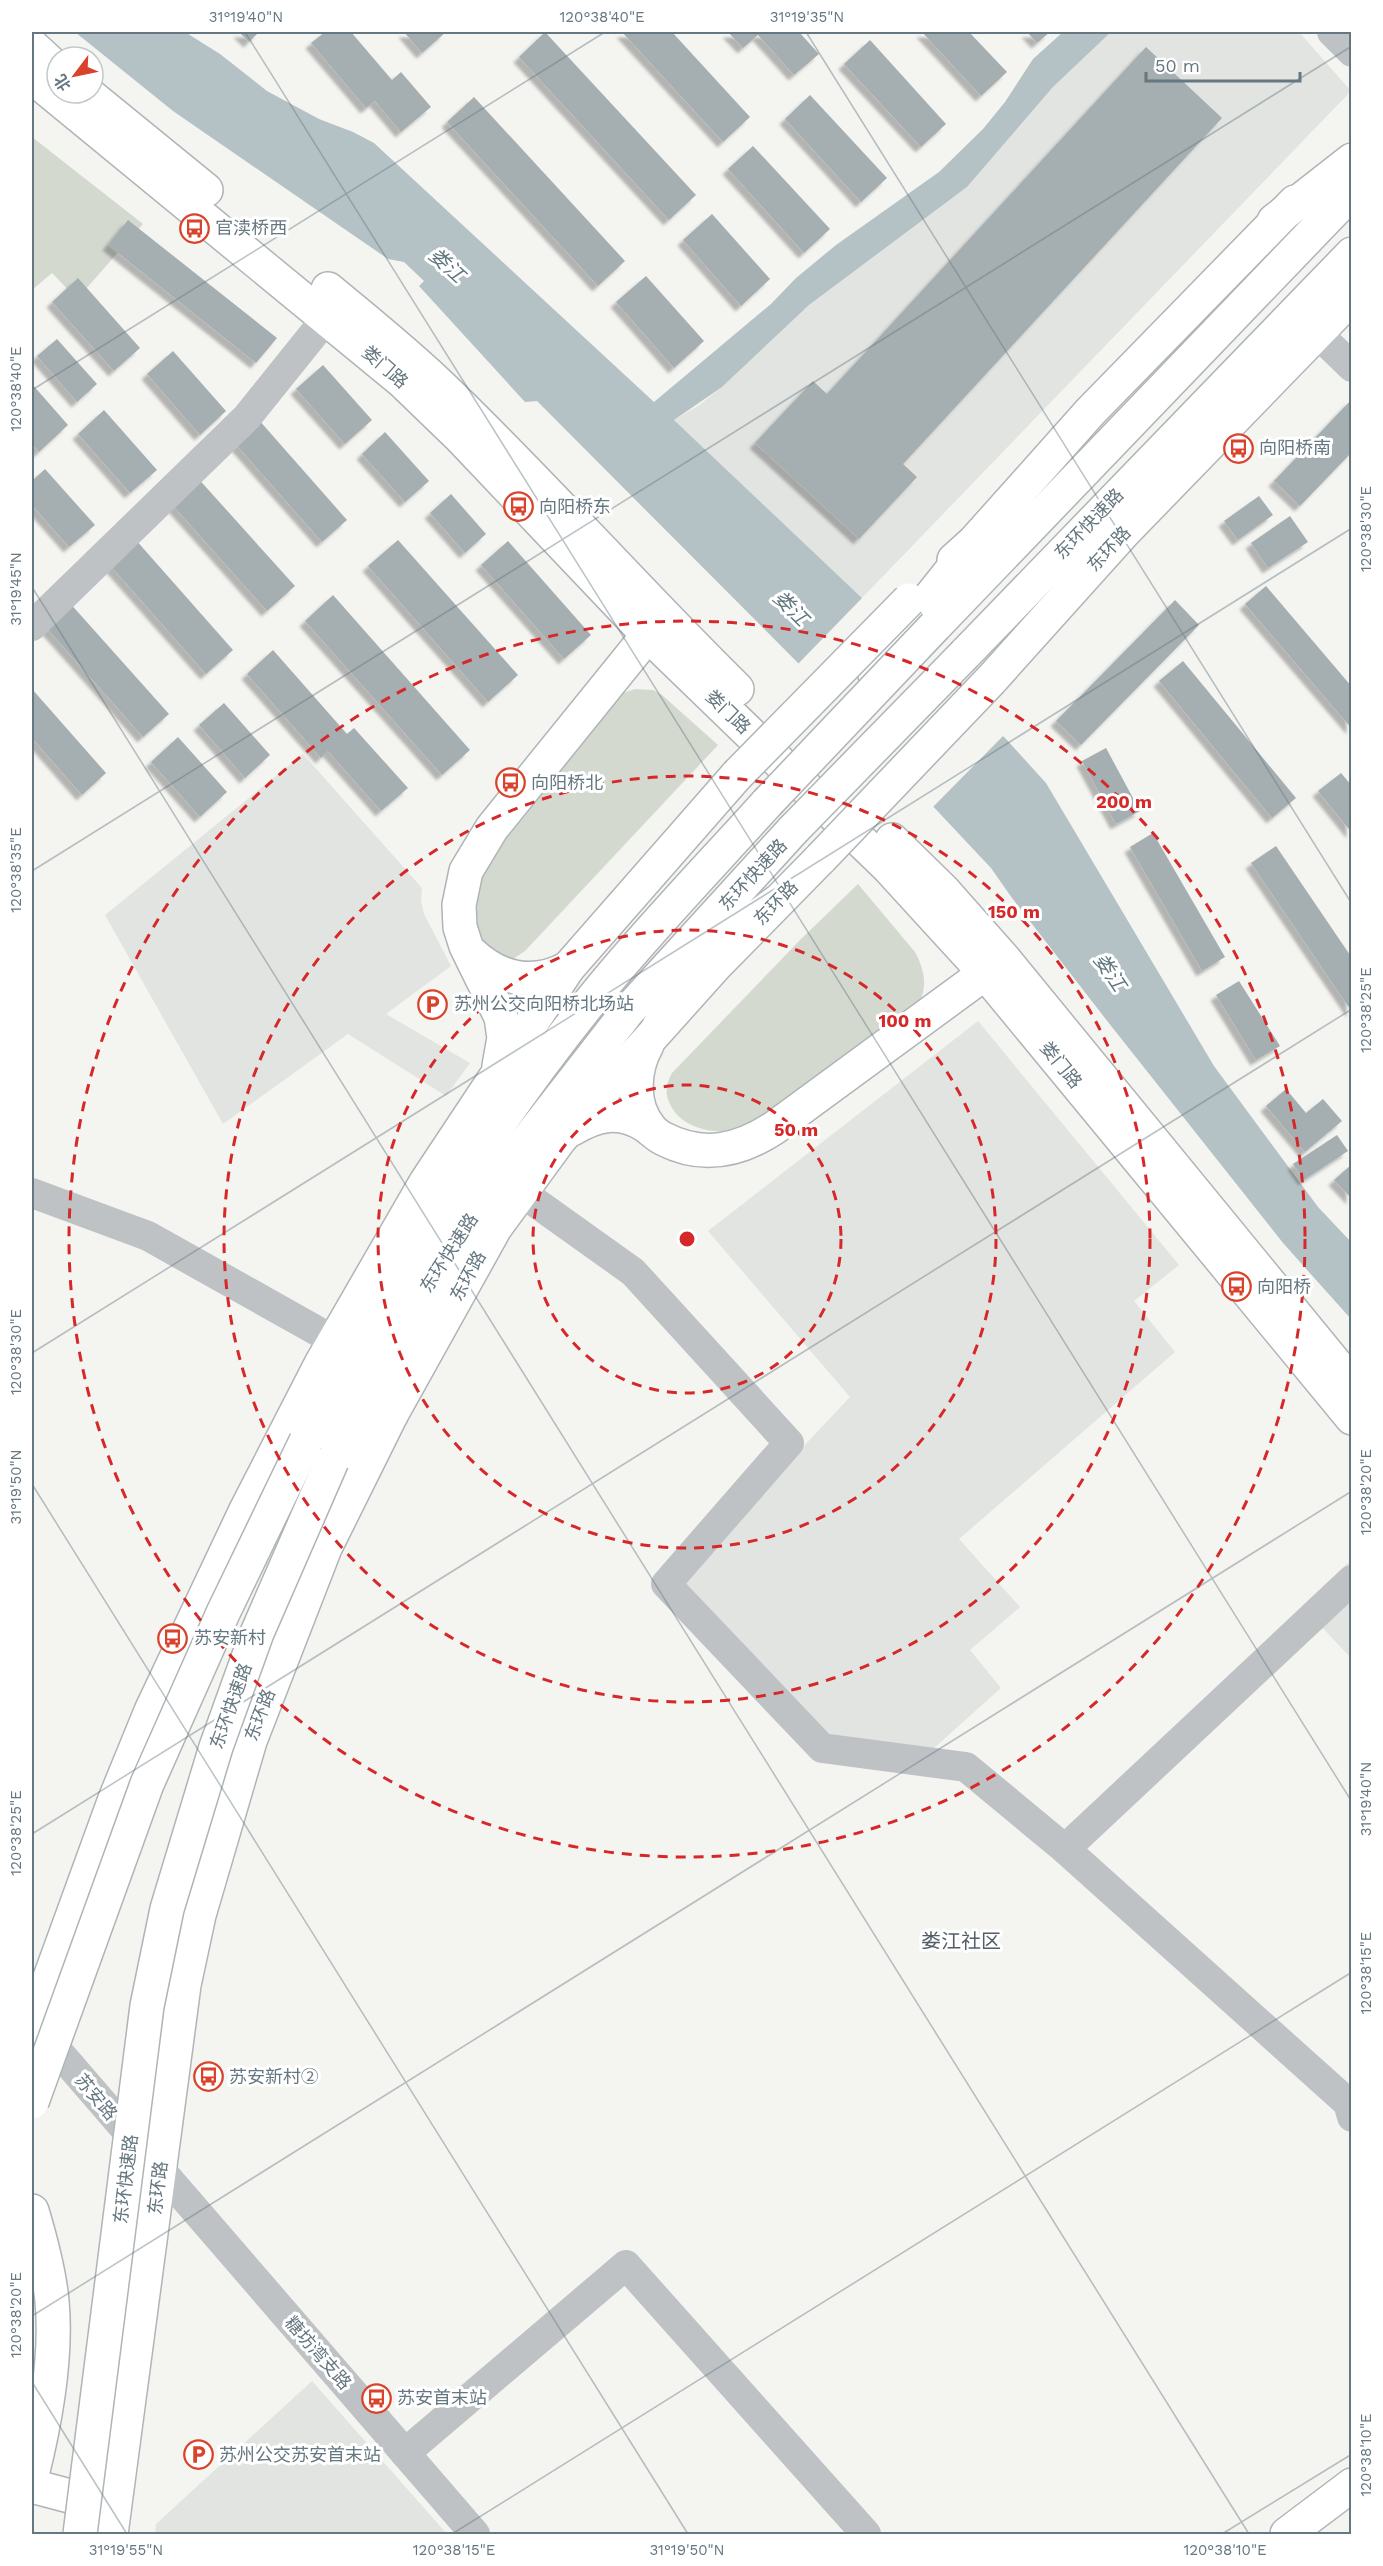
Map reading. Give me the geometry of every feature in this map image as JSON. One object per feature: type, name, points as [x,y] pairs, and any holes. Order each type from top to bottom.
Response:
[{"type":"main road","points":[[32,46],[45,58]]},
{"type":"main road","name":"娄门路","points":[[32,77],[334,309],[394,344],[469,414],[657,626],[928,875],[995,966],[1352,1418]]},
{"type":"main road","name":"娄门路","points":[[101,105],[334,309]]},
{"type":"main road","points":[[37,2028],[115,1799],[151,1711],[246,1510],[335,1341],[426,1182],[496,1073],[568,968],[737,775],[921,612],[974,542],[1083,420],[1274,221],[1352,151]]},
{"type":"main road","points":[[1274,221],[1352,160]]},
{"type":"main road","name":"东环快速路","points":[[32,2102],[147,1785],[223,1613],[306,1441],[366,1332],[417,1246],[482,1149],[537,1072],[604,985],[767,803],[838,729],[921,612],[1352,192]]},
{"type":"main road","name":"东环快速路","points":[[80,2535],[147,2006],[167,1909],[216,1747],[257,1633],[332,1461],[391,1348],[446,1255],[482,1202],[561,1095],[628,1011],[793,830],[1103,509],[1215,398],[1352,254]]},
{"type":"main road","points":[[1215,398],[1352,286]]},
{"type":"main road","name":"东环路","points":[[113,2521],[184,1985],[199,1915],[226,1818],[250,1741],[325,1548],[391,1415],[495,1228],[560,1138],[658,1028],[991,680],[1124,532],[1352,297]]},
{"type":"main road","points":[[496,1073],[504,1046],[503,1028],[495,1004],[461,932],[459,904],[462,883],[474,855],[492,828],[657,626]]},
{"type":"main road","points":[[650,1128],[639,1106],[636,1085],[640,1060],[731,899]]},
{"type":"main road","points":[[628,1011],[777,902]]},
{"type":"main road","points":[[468,949],[494,970],[514,978],[548,977],[568,968]]},
{"type":"main road","points":[[560,1138],[584,1122],[606,1114],[624,1116],[650,1128],[670,1142],[697,1150],[720,1151],[749,1143],[783,1121],[995,966]]},
{"type":"main road","name":"娄门路","points":[[995,966],[1352,1384]]},
{"type":"main road","points":[[332,1461],[391,1415],[391,1348]]},
{"type":"main road","points":[[32,2211],[42,2245],[52,2303],[49,2370],[32,2475]]},
{"type":"main road","points":[[70,2535],[89,2473]]},
{"type":"main road","points":[[1287,2535],[1352,2485]]},
{"type":"main road","points":[[32,2486],[113,2521]]},
{"type":"street","points":[[1332,32],[1352,52]]},
{"type":"street","points":[[32,626],[247,417],[334,309]]},
{"type":"street","points":[[1317,333],[1352,367]]},
{"type":"street","points":[[32,1192],[148,1236],[335,1341]]},
{"type":"street","points":[[521,1192],[633,1272],[789,1443],[666,1584],[822,1748],[966,1767],[1065,1849],[1347,2103],[1352,2117]]},
{"type":"street","points":[[1065,1849],[1352,1580]]},
{"type":"street","name":"苏安路","points":[[37,2028],[160,2171]]},
{"type":"street","name":"糖坊湾支路","points":[[160,2171],[475,2535]]},
{"type":"street","points":[[405,2454],[626,2265],[866,2535]]},
{"type":"shaded area","points":[[1111,32],[1299,32],[1351,91],[862,598],[674,420],[698,406],[722,387],[809,305],[967,187],[1053,87]]},
{"type":"shaded area","points":[[32,137],[143,224],[77,299],[52,273],[32,290]]},
{"type":"shaded area","points":[[635,689],[653,690],[662,695],[718,745],[525,951],[507,963],[492,958],[472,918],[478,862],[615,696]]},
{"type":"shaded area","points":[[303,754],[422,888],[421,900],[424,914],[451,966],[386,1014],[470,1063],[446,1096],[348,1034],[223,1124],[105,915]]},
{"type":"shaded area","points":[[858,884],[915,952],[923,971],[924,984],[919,1003],[760,1120],[734,1130],[715,1131],[696,1127],[680,1118],[667,1097],[667,1087],[672,1073],[801,939]]},
{"type":"shaded area","points":[[978,1021],[1179,1265],[1134,1301],[1175,1352],[959,1539],[1020,1607],[970,1650],[1001,1688],[933,1749],[823,1738],[676,1582],[850,1397],[708,1231]]},
{"type":"shaded area","points":[[1351,1560],[1351,1658],[1302,1606]]},
{"type":"shaded area","points":[[312,2381],[447,2534],[155,2534],[156,2524]]},
{"type":"water","name":"娄江","points":[[75,32],[185,32],[220,54],[267,91],[319,119],[374,143],[654,402],[771,304],[796,278],[836,245],[939,172],[983,129],[1005,102],[1033,59],[1063,32],[1111,32],[1053,87],[967,187],[809,305],[722,387],[674,420],[862,598],[1007,740],[1046,783],[1214,1066],[1318,1207],[1351,1242],[1351,1319],[1283,1243],[1108,1022],[991,868],[800,665],[537,401],[525,402],[419,286],[424,281],[404,262],[388,259],[173,111],[105,56],[105,45],[91,45]]},
{"type":"pier","points":[[864,596],[1005,734],[932,808],[796,666]]},
{"type":"building","points":[[239,32],[259,32],[249,42]]},
{"type":"building","points":[[325,32],[351,32],[392,80],[401,72],[431,107],[401,132],[375,101],[366,108],[311,43]]},
{"type":"building","points":[[404,32],[446,32],[422,53]]},
{"type":"building","points":[[545,32],[696,195],[669,220],[519,57]]},
{"type":"building","points":[[622,32],[672,32],[750,117],[723,142]]},
{"type":"building","points":[[728,32],[799,32],[819,54],[794,75],[758,35],[743,48]]},
{"type":"building","points":[[922,32],[969,32],[1007,72],[981,96]]},
{"type":"building","points":[[1027,32],[1050,32],[1037,43]]},
{"type":"building","points":[[870,40],[946,124],[921,147],[844,64]]},
{"type":"building","points":[[1146,47],[1222,118],[903,464],[917,477],[859,539],[755,443],[813,381],[827,394]]},
{"type":"building","points":[[810,95],[887,178],[861,202],[785,119]]},
{"type":"building","points":[[474,97],[625,261],[598,286],[447,122]]},
{"type":"building","points":[[753,146],[830,229],[804,253],[728,169]]},
{"type":"building","points":[[712,214],[770,279],[741,306],[683,240]]},
{"type":"building","points":[[128,220],[277,338],[256,363],[108,245]]},
{"type":"building","points":[[646,276],[704,341],[674,368],[616,302]]},
{"type":"building","points":[[78,278],[140,348],[114,371],[52,302]]},
{"type":"building","points":[[57,339],[97,384],[77,402],[37,356]]},
{"type":"building","points":[[173,351],[226,411],[200,435],[147,374]]},
{"type":"building","points":[[323,365],[372,420],[345,444],[296,389]]},
{"type":"building","points":[[32,384],[68,425],[39,452],[32,444]]},
{"type":"building","points":[[1352,399],[1352,452],[1300,506],[1274,481]]},
{"type":"building","points":[[104,410],[157,470],[130,493],[78,434]]},
{"type":"building","points":[[258,419],[347,520],[322,542],[233,441]]},
{"type":"building","points":[[385,432],[429,481],[405,502],[362,454]]},
{"type":"building","points":[[45,469],[95,525],[69,547],[32,505],[32,481]]},
{"type":"building","points":[[195,475],[295,586],[267,611],[168,500]]},
{"type":"building","points":[[451,494],[486,534],[465,553],[430,513]]},
{"type":"building","points":[[1259,496],[1273,515],[1238,540],[1224,521]]},
{"type":"building","points":[[1290,516],[1308,542],[1268,568],[1251,543]]},
{"type":"building","points":[[135,539],[233,650],[206,674],[108,563]]},
{"type":"building","points":[[398,540],[518,675],[488,702],[368,566]]},
{"type":"building","points":[[508,541],[591,635],[564,659],[481,565]]},
{"type":"building","points":[[1266,586],[1352,687],[1352,729],[1245,604]]},
{"type":"building","points":[[333,595],[470,750],[442,775],[305,621]]},
{"type":"building","points":[[1175,600],[1199,625],[1081,745],[1056,721]]},
{"type":"building","points":[[68,601],[169,714],[143,737],[43,624]]},
{"type":"building","points":[[273,650],[347,734],[354,728],[408,788],[381,811],[328,751],[321,758],[247,674]]},
{"type":"building","points":[[1183,661],[1296,798],[1272,818],[1159,681]]},
{"type":"building","points":[[32,689],[106,773],[82,795],[32,738]]},
{"type":"building","points":[[224,703],[270,755],[245,778],[199,725]]},
{"type":"building","points":[[178,737],[227,792],[200,817],[151,762]]},
{"type":"building","points":[[1106,748],[1140,811],[1116,824],[1082,761]]},
{"type":"building","points":[[1341,773],[1352,786],[1352,833],[1318,791]]},
{"type":"building","points":[[1153,833],[1225,957],[1202,971],[1130,847]]},
{"type":"building","points":[[1276,846],[1352,958],[1352,1012],[1251,863]]},
{"type":"building","points":[[1239,981],[1280,1046],[1256,1060],[1216,995]]},
{"type":"building","points":[[1286,1089],[1306,1113],[1323,1099],[1342,1121],[1305,1152],[1266,1106]]},
{"type":"building","points":[[1337,1135],[1348,1151],[1304,1180],[1293,1164]]},
{"type":"building","points":[[1352,1164],[1352,1199],[1334,1180]]},
{"type":"place","name":"官渎桥西","points":[[194,228]]},
{"type":"place","name":"向阳桥南","points":[[1238,448]]},
{"type":"place","name":"向阳桥东","points":[[518,507]]},
{"type":"place","name":"向阳桥北","points":[[510,783]]},
{"type":"place","name":"苏州公交向阳桥北场站","points":[[433,1004]]},
{"type":"place","name":"向阳桥","points":[[1236,1287]]},
{"type":"place","name":"苏安新村","points":[[173,1638]]},
{"type":"place","name":"苏安新村②","points":[[208,2077]]},
{"type":"place","name":"苏安首末站","points":[[376,2398]]},
{"type":"place","name":"苏州公交苏安首末站","points":[[198,2455]]},
{"type":"district","name":"娄江社区","points":[[961,1941]]}]
